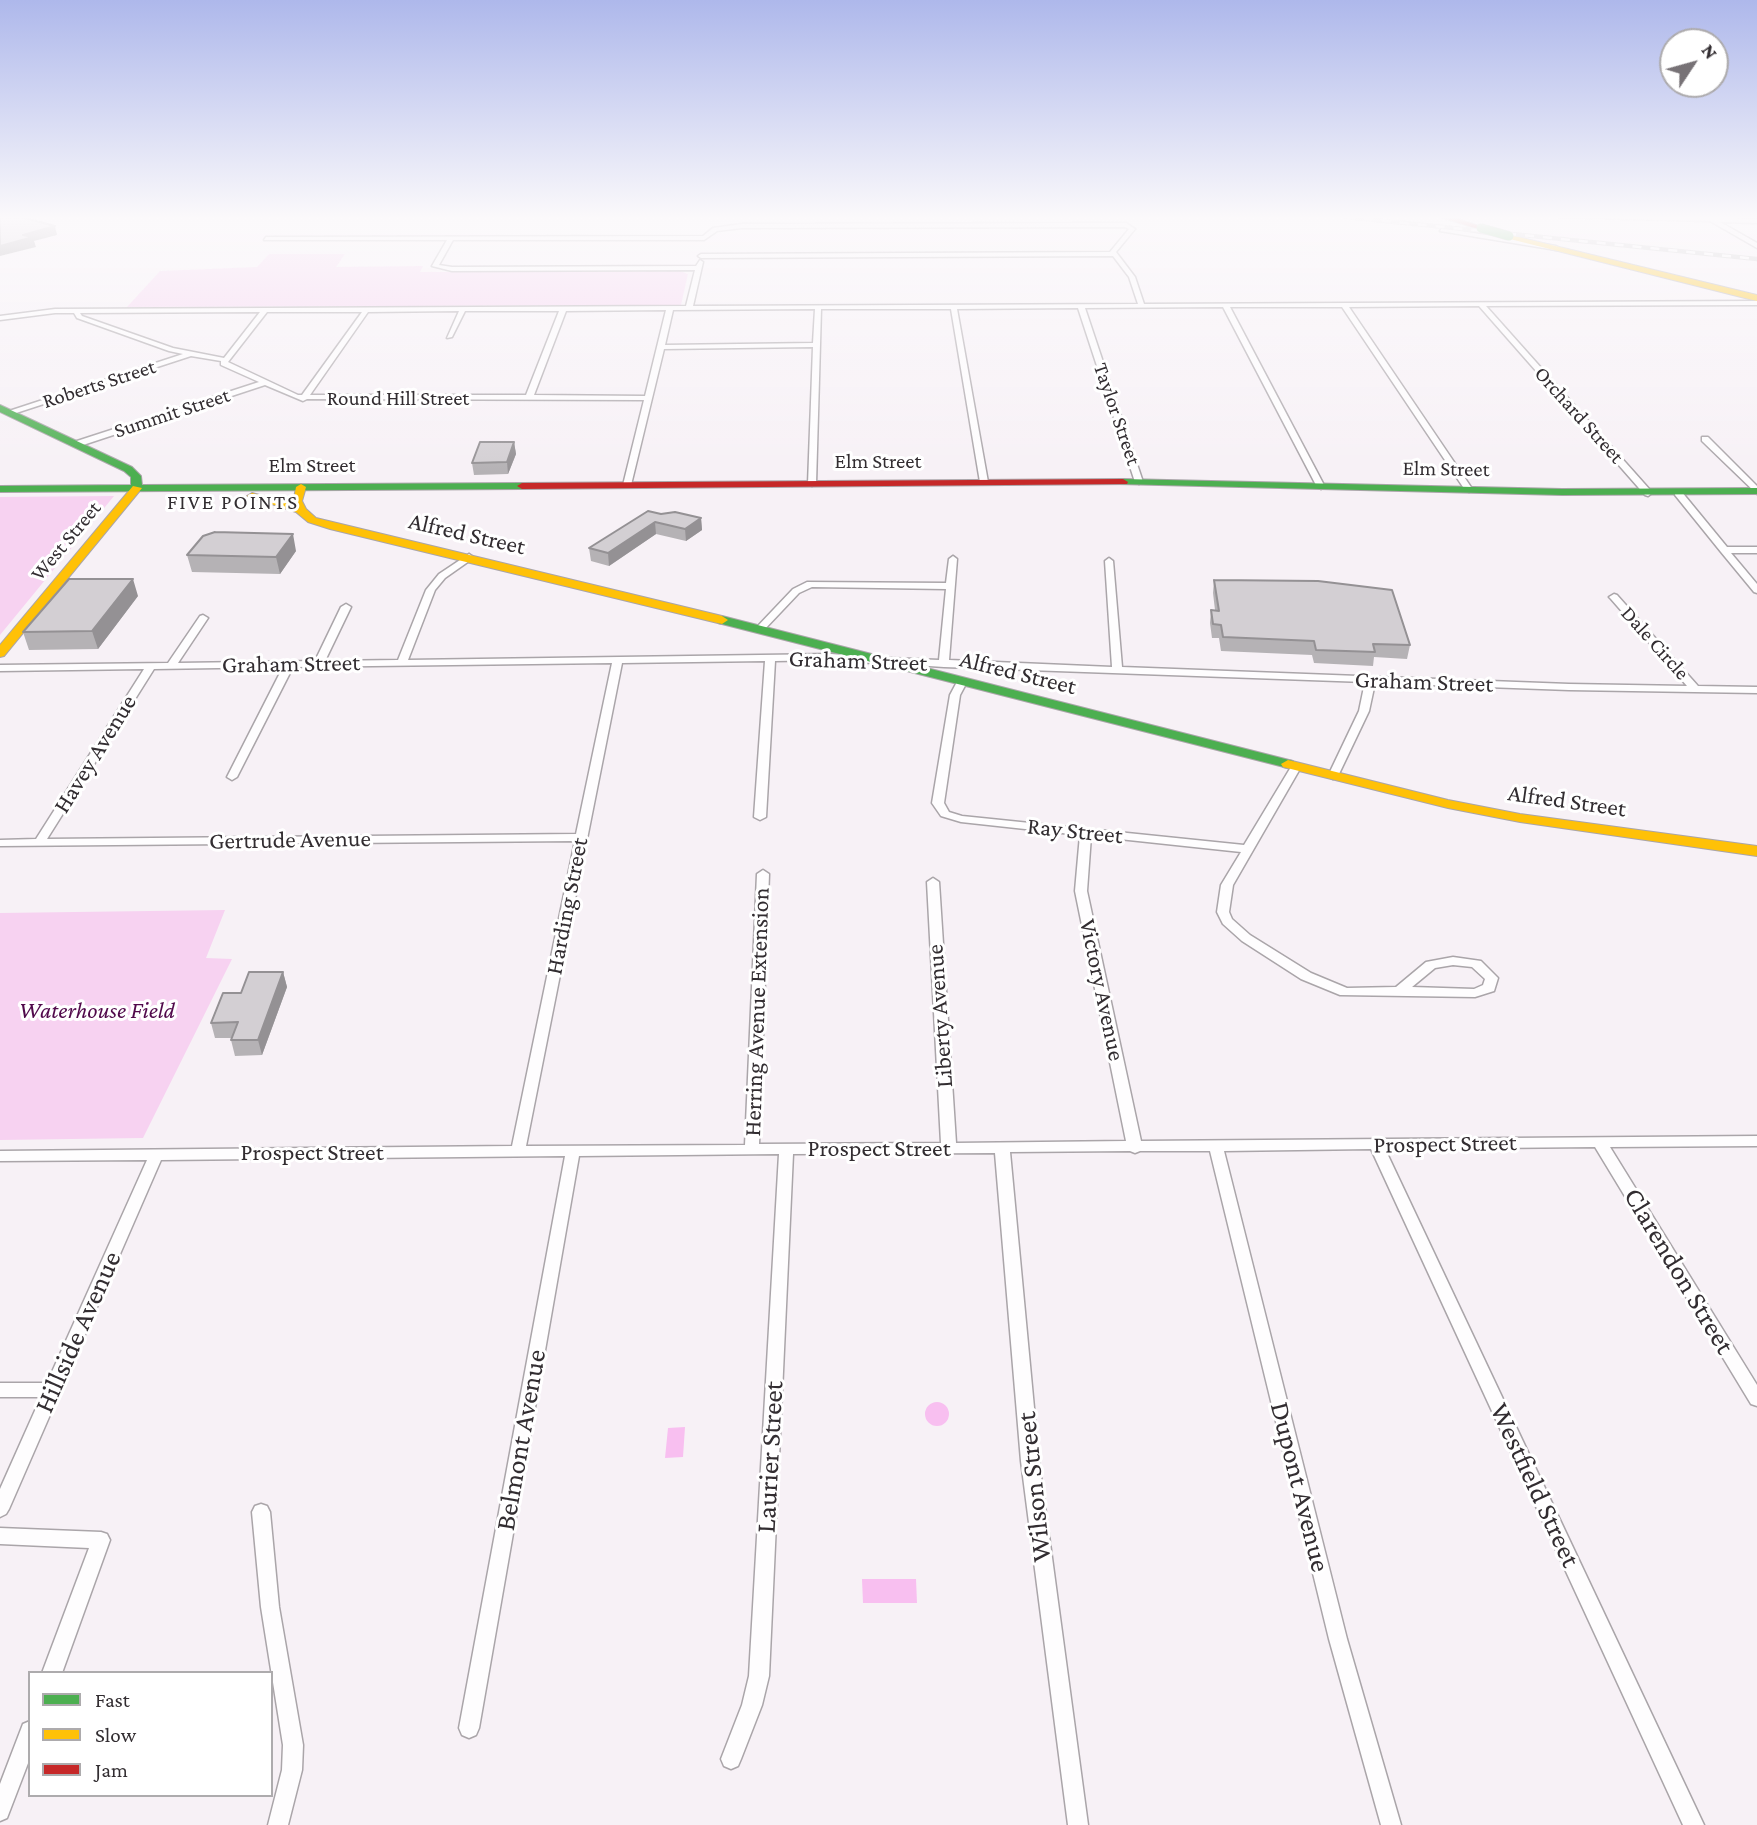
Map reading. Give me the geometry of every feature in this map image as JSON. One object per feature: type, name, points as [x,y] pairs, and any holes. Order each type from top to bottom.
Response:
[{"type":"main road","points":[[5,410],[133,472],[138,478],[137,488],[154,481],[151,471]]},
{"type":"main road","points":[[86,447],[111,452],[151,471],[207,487]]},
{"type":"main road","name":"Elm Street","points":[[0,489],[1139,482],[1648,493],[1757,491]]},
{"type":"main road","name":"Alfred Street","points":[[207,487],[225,493],[267,498],[299,509],[312,520],[334,527],[469,557],[760,629],[1333,776],[1495,814],[1757,851]]},
{"type":"main road","points":[[299,509],[297,501],[301,487]]},
{"type":"main road","name":"West Street","points":[[0,653],[137,488]]},
{"type":"street","points":[[689,309],[690,302]]},
{"type":"street","points":[[1141,302],[1142,307]]},
{"type":"street","points":[[0,318],[34,312],[76,311],[1757,303]]},
{"type":"street","points":[[1345,306],[1469,490]]},
{"type":"street","name":"Orchard Street","points":[[1482,306],[1648,493]]},
{"type":"street","points":[[954,307],[984,482]]},
{"type":"street","name":"Taylor Street","points":[[1081,307],[1139,482]]},
{"type":"street","points":[[1226,307],[1321,487]]},
{"type":"street","points":[[627,485],[670,308]]},
{"type":"street","points":[[811,484],[818,308]]},
{"type":"street","points":[[449,337],[463,309]]},
{"type":"street","points":[[529,398],[563,309]]},
{"type":"street","points":[[225,360],[265,310]]},
{"type":"street","points":[[303,398],[366,310]]},
{"type":"street","name":"Roberts Street","points":[[76,311],[79,317],[188,355],[225,360]]},
{"type":"street","points":[[661,346],[816,345]]},
{"type":"street","name":"Roberts Street","points":[[5,410],[188,355]]},
{"type":"street","name":"Round Hill Street","points":[[225,360],[227,365],[263,383],[303,398],[648,398]]},
{"type":"street","name":"Summit Street","points":[[86,447],[263,383]]},
{"type":"street","points":[[1705,439],[1757,491]]},
{"type":"street","points":[[1678,492],[1757,590]]},
{"type":"street","points":[[1724,550],[1757,551]]},
{"type":"street","points":[[402,663],[431,590],[442,576],[469,557]]},
{"type":"street","points":[[944,664],[953,559]]},
{"type":"street","points":[[1109,561],[1117,670]]},
{"type":"street","points":[[760,629],[796,591],[810,584],[832,582],[951,586]]},
{"type":"street","name":"Dale Circle","points":[[1614,597],[1696,690]]},
{"type":"street","points":[[318,664],[346,607]]},
{"type":"street","points":[[171,666],[204,618]]},
{"type":"street","name":"Graham Street","points":[[0,668],[831,657],[944,664],[1371,680],[1757,690]]},
{"type":"street","points":[[760,817],[771,659]]},
{"type":"street","name":"Harding Street","points":[[518,1152],[617,661]]},
{"type":"street","points":[[232,777],[290,664]]},
{"type":"street","name":"Havey Avenue","points":[[39,843],[151,666]]},
{"type":"street","points":[[1333,776],[1364,711],[1371,680]]},
{"type":"street","name":"Ray Street","points":[[962,682],[955,695],[938,803],[941,811],[961,819],[1248,849]]},
{"type":"street","points":[[1296,767],[1224,894],[1223,912],[1234,929],[1306,976],[1332,988],[1360,993],[1475,993],[1489,988],[1492,978],[1476,964],[1453,961],[1431,965],[1399,991]]},
{"type":"street","name":"Victory Avenue","points":[[1086,832],[1081,891],[1135,1147]]},
{"type":"street","name":"Gertrude Avenue","points":[[0,844],[581,837]]},
{"type":"street","name":"Herring Avenue Extension","points":[[752,1150],[763,874]]},
{"type":"street","name":"Liberty Avenue","points":[[933,882],[949,1149]]},
{"type":"street","name":"Prospect Street","points":[[0,1156],[1757,1141]]},
{"type":"street","name":"Clarendon Street","points":[[1600,1143],[1757,1399]]},
{"type":"street","name":"Westfield Street","points":[[1376,1145],[1694,1825]]},
{"type":"street","name":"Dupont Avenue","points":[[1216,1147],[1338,1639],[1391,1825]]},
{"type":"street","name":"Wilson Street","points":[[1002,1149],[1030,1461],[1078,1825]]},
{"type":"street","name":"Laurier Street","points":[[731,1759],[752,1705],[759,1676],[786,1150]]},
{"type":"street","name":"Belmont Avenue","points":[[469,1728],[573,1152]]},
{"type":"street","name":"Hillside Avenue","points":[[0,1509],[156,1155]]},
{"type":"street","points":[[0,1390],[52,1390]]},
{"type":"street","points":[[261,1512],[270,1606],[293,1745],[292,1770],[278,1825]]},
{"type":"street","points":[[0,1536],[101,1540],[52,1671]]},
{"type":"street","points":[[0,1811],[28,1736]]},
{"type":"green space","points":[[131,302],[682,302],[681,305],[127,307]]},
{"type":"green space","points":[[114,496],[0,635],[0,497]]},
{"type":"green space","name":"Waterhouse Field","points":[[225,910],[206,958],[232,959],[143,1138],[0,1140],[0,913]]},
{"type":"shaded area","points":[[937,1402],[946,1405],[949,1414],[946,1423],[937,1426],[928,1423],[925,1414],[928,1405]]},
{"type":"shaded area","points":[[685,1427],[683,1457],[665,1458],[668,1428]]},
{"type":"shaded area","points":[[862,1579],[916,1579],[917,1603],[863,1603]]},
{"type":"building","points":[[480,442],[514,442],[507,462],[472,463]]},
{"type":"building","points":[[648,511],[661,514],[675,512],[701,518],[685,529],[655,522],[608,553],[589,548]]},
{"type":"building","points":[[215,532],[293,534],[276,557],[187,555],[203,536]]},
{"type":"building","points":[[69,579],[133,579],[92,631],[23,632]]},
{"type":"building","points":[[1214,580],[1318,581],[1392,590],[1410,645],[1373,644],[1375,652],[1316,650],[1314,641],[1223,637],[1221,625],[1213,624],[1211,610],[1219,611]]},
{"type":"building","points":[[249,972],[283,972],[258,1040],[231,1040],[238,1022],[211,1023],[223,993],[241,993]]},
{"type":"traffic: fast","points":[[0,408],[128,469],[136,476],[137,488]]},
{"type":"traffic: fast","points":[[1123,482],[1562,492],[1757,491]]},
{"type":"traffic: fast","points":[[0,489],[522,486]]},
{"type":"traffic: fast","points":[[722,620],[1288,764]]},
{"type":"traffic: slow","points":[[301,487],[297,501],[301,511],[312,520],[334,527],[722,620]]},
{"type":"traffic: slow","points":[[0,653],[137,488]]},
{"type":"traffic: slow","points":[[252,496],[299,509]]},
{"type":"traffic: slow","points":[[1288,764],[1448,804],[1520,818],[1757,851]]},
{"type":"traffic: jam","points":[[522,486],[1123,482]]},
{"type":"district","name":"FIVE POINTS","points":[[233,503]]}]
